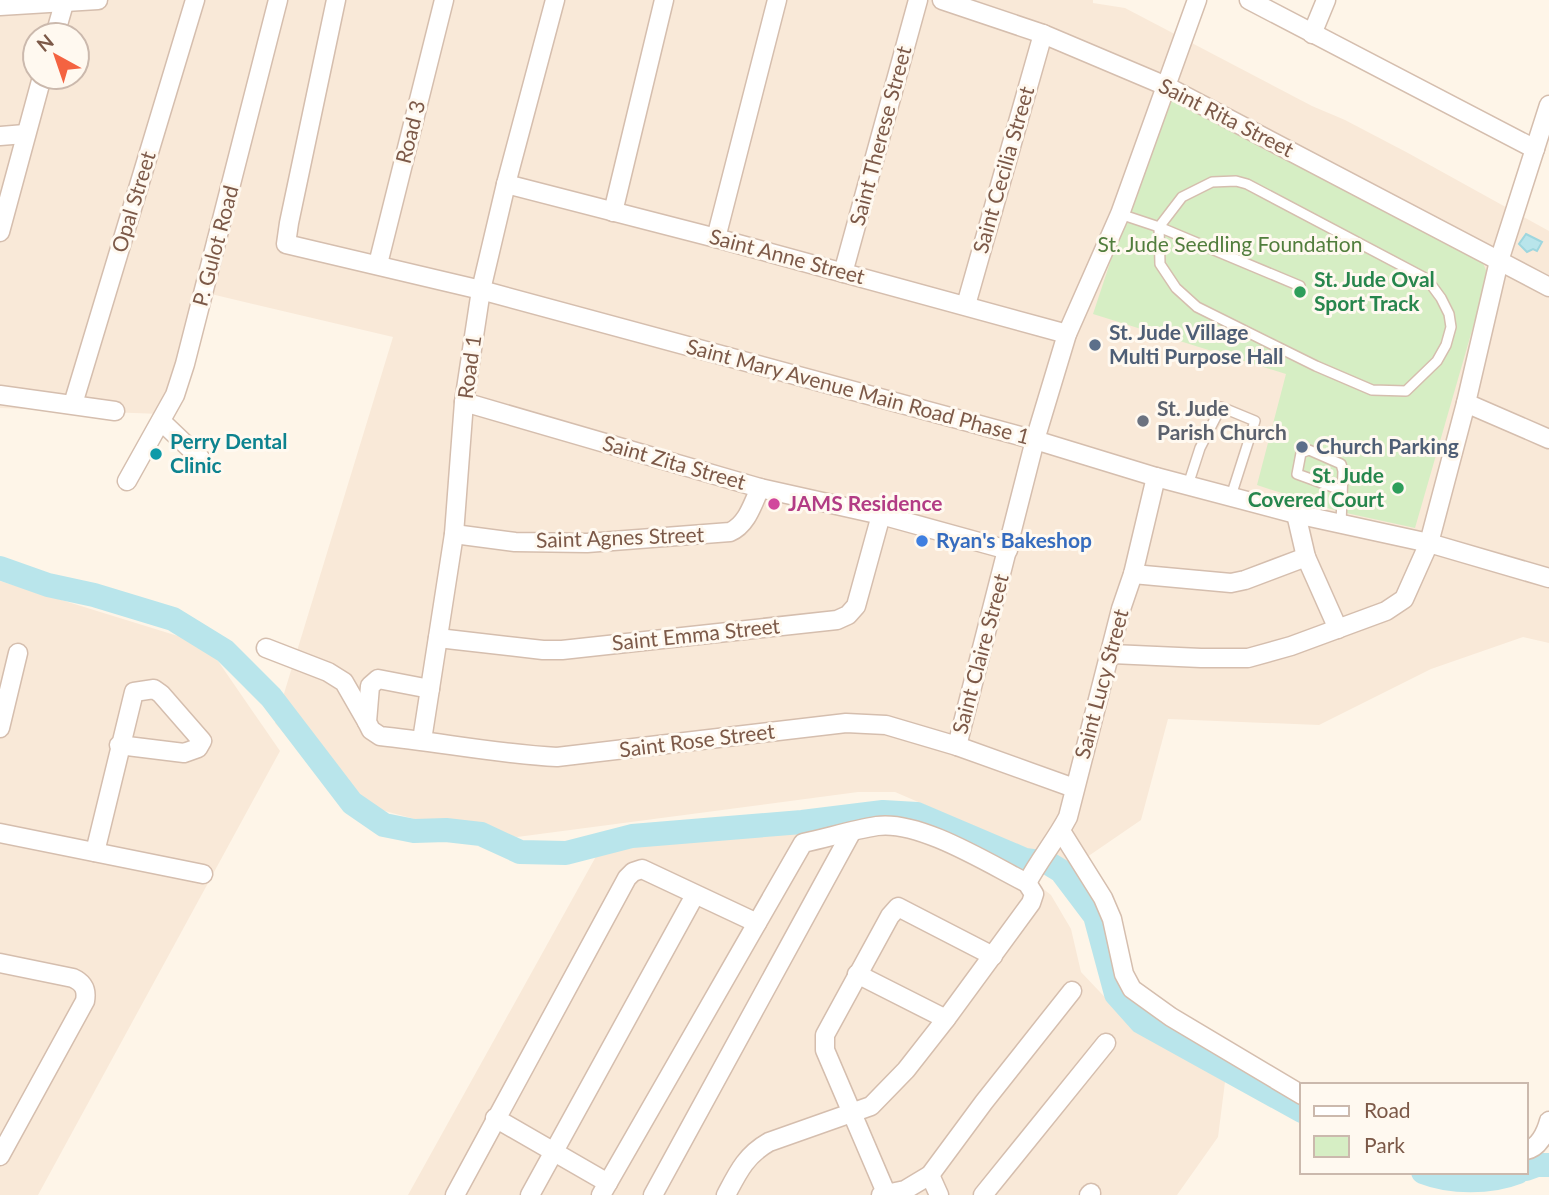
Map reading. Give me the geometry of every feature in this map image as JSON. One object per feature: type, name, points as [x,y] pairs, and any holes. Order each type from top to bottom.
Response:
[{"type":"street","points":[[0,6],[98,0]]},
{"type":"street","name":"Opal Street","points":[[73,404],[195,0]]},
{"type":"street","name":"P. Gulot Road","points":[[127,481],[175,395],[185,364],[278,0]]},
{"type":"street","name":"Saint Mary Avenue Main Road Phase 1","points":[[336,0],[286,244],[481,290],[1035,440],[1156,477],[1296,514],[1429,543],[1549,578]]},
{"type":"street","name":"Road 3","points":[[377,264],[444,0]]},
{"type":"street","name":"Road 1","points":[[422,740],[454,534],[464,402],[481,290],[555,0]]},
{"type":"street","points":[[613,212],[664,0]]},
{"type":"street","points":[[716,238],[777,0]]},
{"type":"street","name":"Saint Therese Street","points":[[843,273],[918,0]]},
{"type":"street","name":"Saint Rita Street","points":[[942,0],[1042,34],[1166,86],[1549,287]]},
{"type":"street","name":"Saint Claire Street","points":[[957,746],[1035,440],[1067,334],[1120,214],[1197,0]]},
{"type":"street","points":[[1249,0],[1535,149]]},
{"type":"street","points":[[1312,34],[1326,0]]},
{"type":"street","points":[[59,21],[65,1]]},
{"type":"street","name":"Saint Cecilia Street","points":[[966,305],[1042,34]]},
{"type":"street","points":[[0,232],[38,91]]},
{"type":"street","points":[[1112,654],[1201,659],[1248,658],[1338,629],[1385,611],[1404,599],[1429,543],[1466,403],[1499,261],[1549,105]]},
{"type":"street","points":[[0,136],[25,134]]},
{"type":"street","name":"Saint Anne Street","points":[[506,184],[1067,334]]},
{"type":"street","points":[[0,395],[115,411]]},
{"type":"street","name":"Saint Zita Street","points":[[464,402],[760,488],[881,515],[1008,550]]},
{"type":"street","points":[[1466,403],[1549,439]]},
{"type":"street","points":[[161,421],[201,459]]},
{"type":"street","name":"Saint Lucy Street","points":[[726,1195],[741,1167],[754,1151],[769,1142],[870,1107],[906,1070],[1031,903],[1034,894],[1027,884],[1036,865],[1068,817],[1156,477]]},
{"type":"street","name":"Saint Agnes Street","points":[[454,534],[515,542],[587,543],[730,532],[738,529],[745,520],[760,488]]},
{"type":"street","points":[[1296,514],[1306,557],[1338,629]]},
{"type":"street","name":"Saint Emma Street","points":[[438,638],[562,650],[837,620],[848,615],[856,606],[881,515]]},
{"type":"street","points":[[1133,574],[1231,583],[1306,557]]},
{"type":"street","points":[[266,648],[328,672],[344,682],[367,722]]},
{"type":"street","points":[[0,728],[18,653]]},
{"type":"street","points":[[367,722],[370,686],[379,678],[430,688]]},
{"type":"street","points":[[95,852],[119,745],[134,692],[154,690],[161,694],[202,741],[198,748],[184,753],[119,745]]},
{"type":"street","name":"Saint Rose Street","points":[[367,722],[371,730],[380,736],[517,755],[557,757],[846,723],[886,725],[957,746],[1074,788]]},
{"type":"street","points":[[495,1118],[554,1152],[605,1189],[803,843],[878,826],[894,826],[923,832],[1027,884]]},
{"type":"street","points":[[1061,831],[1103,898],[1112,919],[1124,974],[1132,989],[1171,1017],[1300,1094]]},
{"type":"street","points":[[0,833],[203,874]]},
{"type":"street","points":[[653,1195],[851,833]]},
{"type":"street","points":[[454,1195],[627,878],[633,872],[642,869],[757,923]]},
{"type":"street","points":[[530,1195],[695,895]]},
{"type":"street","points":[[887,1195],[825,1050],[825,1035],[857,974],[898,906],[993,956]]},
{"type":"street","points":[[0,963],[74,978],[80,981],[87,993],[85,1002],[0,1156]]},
{"type":"street","points":[[857,974],[946,1019]]},
{"type":"street","points":[[881,1195],[905,1190],[930,1175],[1072,991]]},
{"type":"street","points":[[983,1195],[1106,1043]]},
{"type":"street","points":[[1528,1150],[1538,1144],[1549,1121]]},
{"type":"street","points":[[930,1175],[939,1195]]},
{"type":"lane","points":[[1236,181],[1247,184],[1427,279],[1449,314],[1451,327],[1446,345],[1437,361],[1406,391],[1372,390],[1316,366],[1197,307],[1176,288],[1160,264],[1159,227],[1182,197],[1212,182],[1236,181]]},
{"type":"lane","points":[[1120,214],[1159,227],[1300,286]]},
{"type":"lane","points":[[1188,485],[1200,448],[1221,407],[1255,421],[1231,496]]},
{"type":"lane","points":[[1341,490],[1297,474],[1301,453],[1309,450],[1339,462],[1343,471],[1341,524]]},
{"type":"shaded area","points":[[0,0],[275,0],[206,266],[161,414],[0,408]]},
{"type":"shaded area","points":[[281,0],[1093,0],[1093,3],[1125,8],[1408,153],[1549,231],[1549,643],[1523,637],[1431,669],[1319,725],[1168,719],[1141,820],[1071,868],[895,792],[858,792],[517,837],[468,826],[418,820],[341,799],[275,723],[393,337],[211,294]]},
{"type":"shaded area","points":[[0,581],[207,645],[280,751],[38,1195],[0,1195]]},
{"type":"shaded area","points":[[895,816],[925,824],[1022,872],[1051,895],[1071,929],[1081,972],[1135,1029],[1225,1082],[1218,1137],[1177,1195],[408,1195],[599,851],[623,846],[818,827]]},
{"type":"green space","name":"St. Jude Seedling Foundation","points":[[1176,96],[1480,256],[1488,275],[1415,528],[1337,511],[1257,485],[1286,374],[1093,314],[1163,103]]},
{"type":"water","points":[[1526,234],[1542,242],[1537,251],[1533,249],[1527,252],[1519,244]]},
{"type":"waterway","points":[[0,568],[48,585],[94,595],[173,619],[225,651],[271,697],[352,803],[384,825],[414,831],[446,830],[481,834],[520,852],[566,853],[632,836],[802,822],[883,812],[917,814],[1025,860],[1048,863],[1061,871],[1095,916],[1116,994],[1141,1022],[1300,1110]]},
{"type":"waterway","points":[[1528,1168],[1549,1165]]},
{"type":"waterway","points":[[1428,1174],[1470,1180],[1512,1174]]},
{"type":"place","name":"St. Jude Oval Sport Track","points":[[1300,292]]},
{"type":"place","name":"St. Jude Village Multi Purpose Hall","points":[[1095,345]]},
{"type":"place","name":"St. Jude Parish Church","points":[[1143,421]]},
{"type":"place","name":"Church Parking","points":[[1302,447]]},
{"type":"place","name":"Perry Dental Clinic","points":[[156,454]]},
{"type":"place","name":"St. Jude Covered Court","points":[[1398,488]]},
{"type":"place","name":"JAMS Residence","points":[[774,504]]},
{"type":"place","name":"Ryan's Bakeshop","points":[[922,541]]}]
